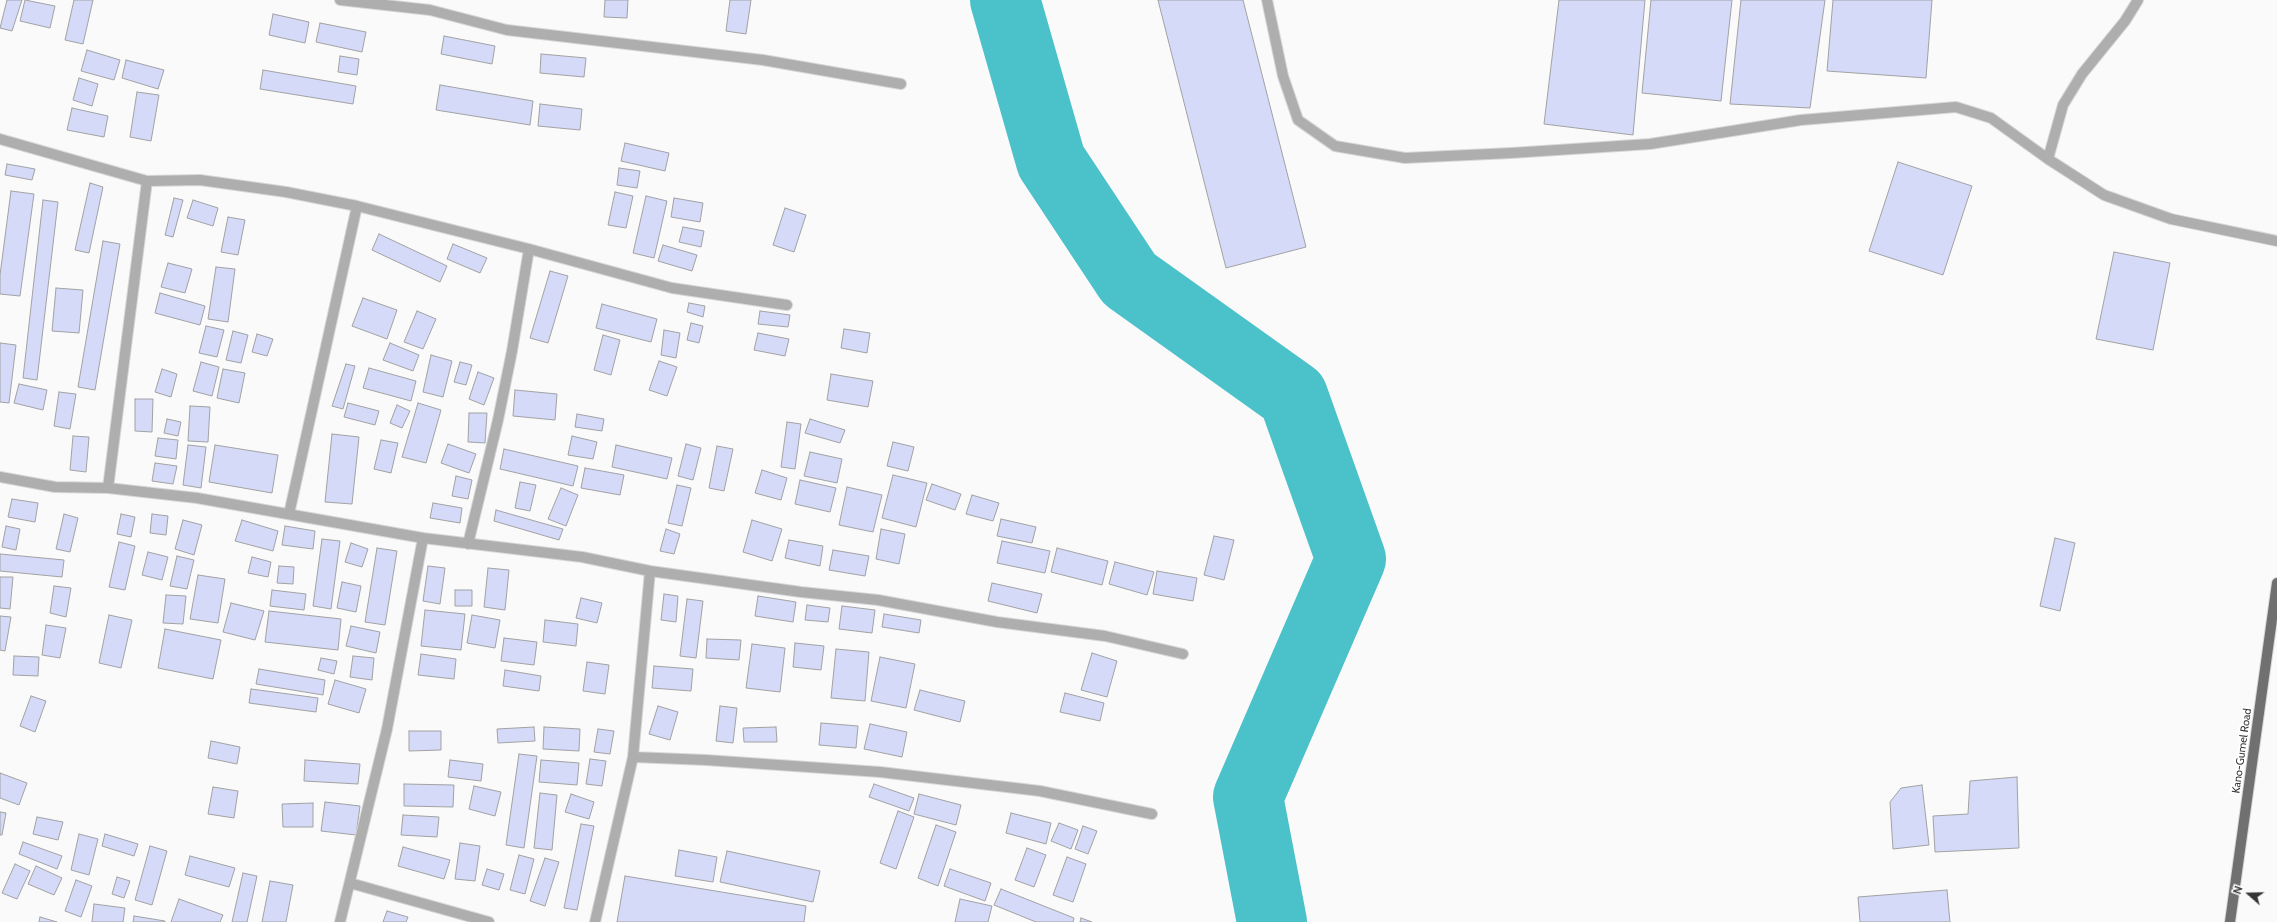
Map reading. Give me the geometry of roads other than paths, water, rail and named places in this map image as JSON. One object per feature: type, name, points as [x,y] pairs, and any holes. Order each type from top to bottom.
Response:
[{"type":"main road","name":"Kano-Gumel Road","points":[[2230,922],[2277,583]]},
{"type":"street","points":[[340,0],[430,10],[507,30],[747,58],[901,84]]},
{"type":"street","points":[[1267,0],[1283,76],[1298,120],[1335,146],[1405,158],[1511,153],[1650,144],[1801,120],[1956,108],[1991,118],[2048,159],[2104,195],[2171,219],[2277,242]]},
{"type":"street","points":[[2048,159],[2063,105],[2082,74],[2125,21],[2138,0]]},
{"type":"street","points":[[0,139],[147,181],[200,180],[286,192],[357,206],[529,249],[672,288],[787,305]]},
{"type":"street","points":[[108,488],[147,181]]},
{"type":"street","points":[[289,514],[357,206]]},
{"type":"street","points":[[468,544],[506,382],[529,249]]},
{"type":"street","points":[[0,477],[55,487],[108,488],[197,498],[423,538],[582,557],[650,571],[801,592],[878,600],[997,622],[1105,636],[1183,654]]},
{"type":"street","points":[[340,922],[387,729],[423,538]]},
{"type":"street","points":[[595,922],[632,757],[650,571]]},
{"type":"street","points":[[632,757],[706,760],[880,772],[1040,791],[1152,814]]},
{"type":"street","points":[[350,883],[489,922]]},
{"type":"waterway","points":[[1005,0],[1051,161],[1129,279],[1293,396],[1351,559],[1248,797],[1272,922]]}]
